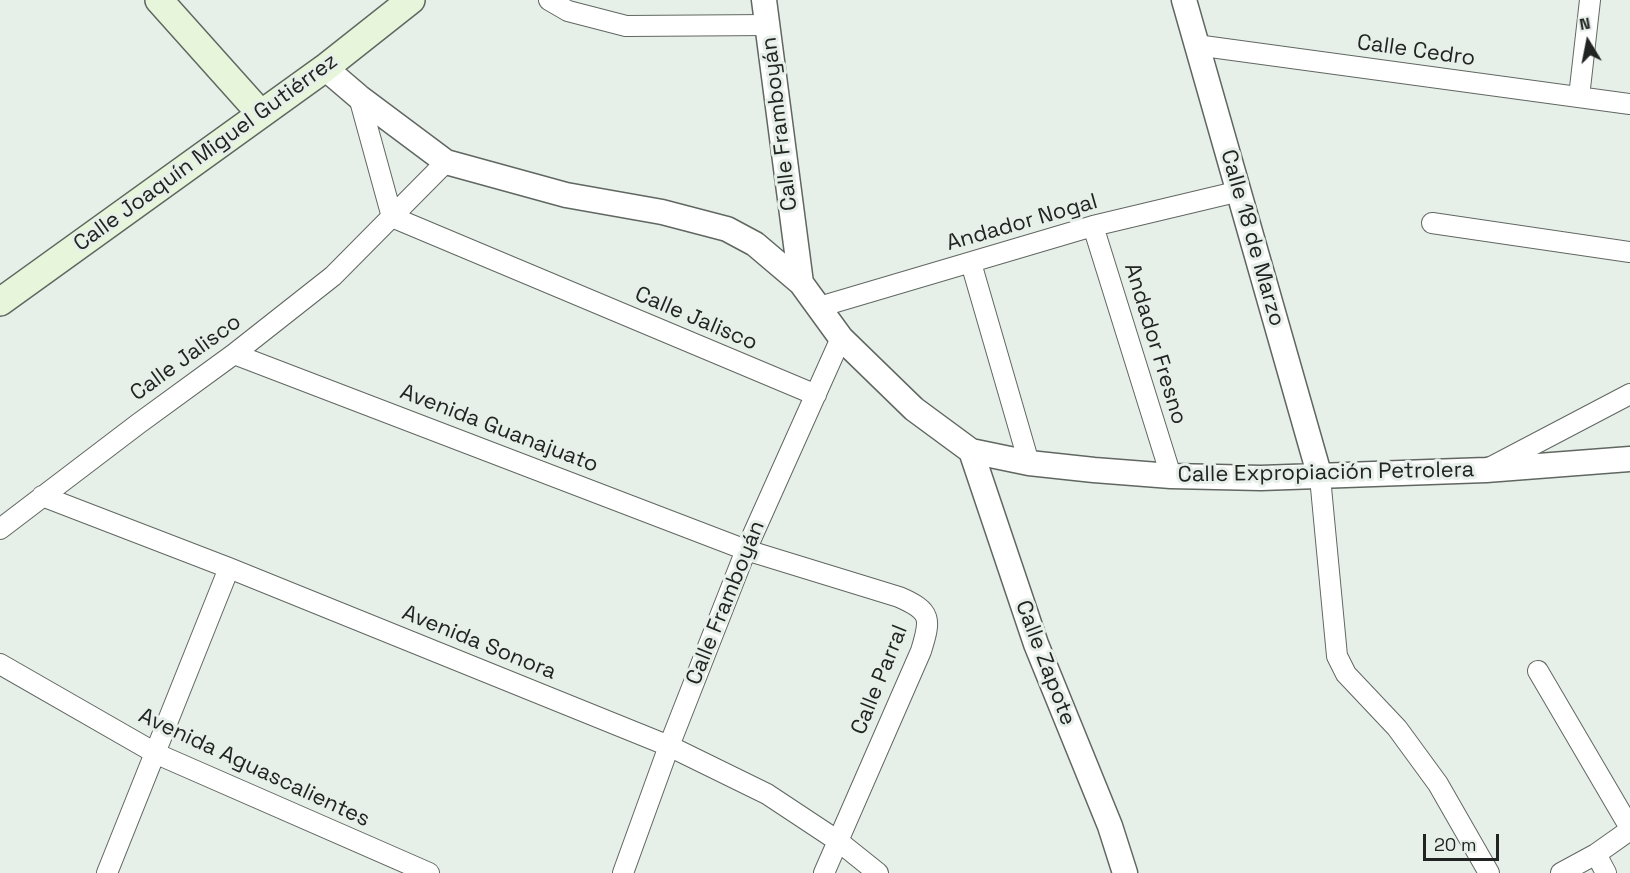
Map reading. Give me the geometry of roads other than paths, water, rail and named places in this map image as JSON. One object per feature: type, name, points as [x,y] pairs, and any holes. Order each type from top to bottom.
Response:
[{"type":"main road","points":[[159,0],[261,114]]},
{"type":"main road","name":"Calle Joaquín Miguel Gutiérrez","points":[[0,303],[325,68],[411,0]]},
{"type":"street","points":[[549,0],[568,12],[626,26],[769,25]]},
{"type":"street","name":"Calle Framboyán","points":[[764,0],[801,284]]},
{"type":"street","name":"Calle 18 de Marzo","points":[[1184,0],[1320,477]]},
{"type":"street","points":[[1579,97],[1590,0]]},
{"type":"street","name":"Calle Cedro","points":[[1196,45],[1630,104]]},
{"type":"street","name":"Calle Expropiación Petrolera","points":[[325,68],[359,97],[446,162],[566,195],[662,212],[727,229],[755,244],[801,284],[841,338],[914,409],[971,451],[1029,464],[1170,476],[1320,477],[1628,463]]},
{"type":"street","points":[[359,97],[392,217]]},
{"type":"street","name":"Calle Jalisco","points":[[0,529],[234,354],[333,276],[446,162]]},
{"type":"street","name":"Andador Nogal","points":[[819,307],[1093,226],[1240,191]]},
{"type":"street","name":"Calle Jalisco","points":[[392,217],[816,395]]},
{"type":"street","points":[[1432,223],[1630,252]]},
{"type":"street","name":"Andador Fresno","points":[[1093,226],[1170,476]]},
{"type":"street","points":[[971,263],[1029,464]]},
{"type":"street","name":"Calle Framboyán","points":[[623,873],[669,746],[746,550],[841,338]]},
{"type":"street","name":"Avenida Guanajuato","points":[[234,354],[746,550]]},
{"type":"street","points":[[1486,470],[1630,394]]},
{"type":"street","name":"Calle Zapote","points":[[971,451],[1036,644],[1110,826],[1125,873]]},
{"type":"street","points":[[1320,477],[1337,656],[1346,674],[1397,728],[1438,784],[1490,873]]},
{"type":"street","name":"Avenida Sonora","points":[[42,496],[229,568],[669,746],[767,794],[838,841],[878,873]]},
{"type":"street","name":"Calle Parral","points":[[746,550],[899,597],[917,605],[925,614],[928,627],[921,651],[824,873]]},
{"type":"street","points":[[107,873],[229,568]]},
{"type":"street","name":"Avenida Aguascalientes","points":[[0,664],[156,754],[429,873]]},
{"type":"street","points":[[1538,671],[1630,829],[1596,854],[1561,873]]},
{"type":"street","points":[[1596,854],[1606,873]]}]
